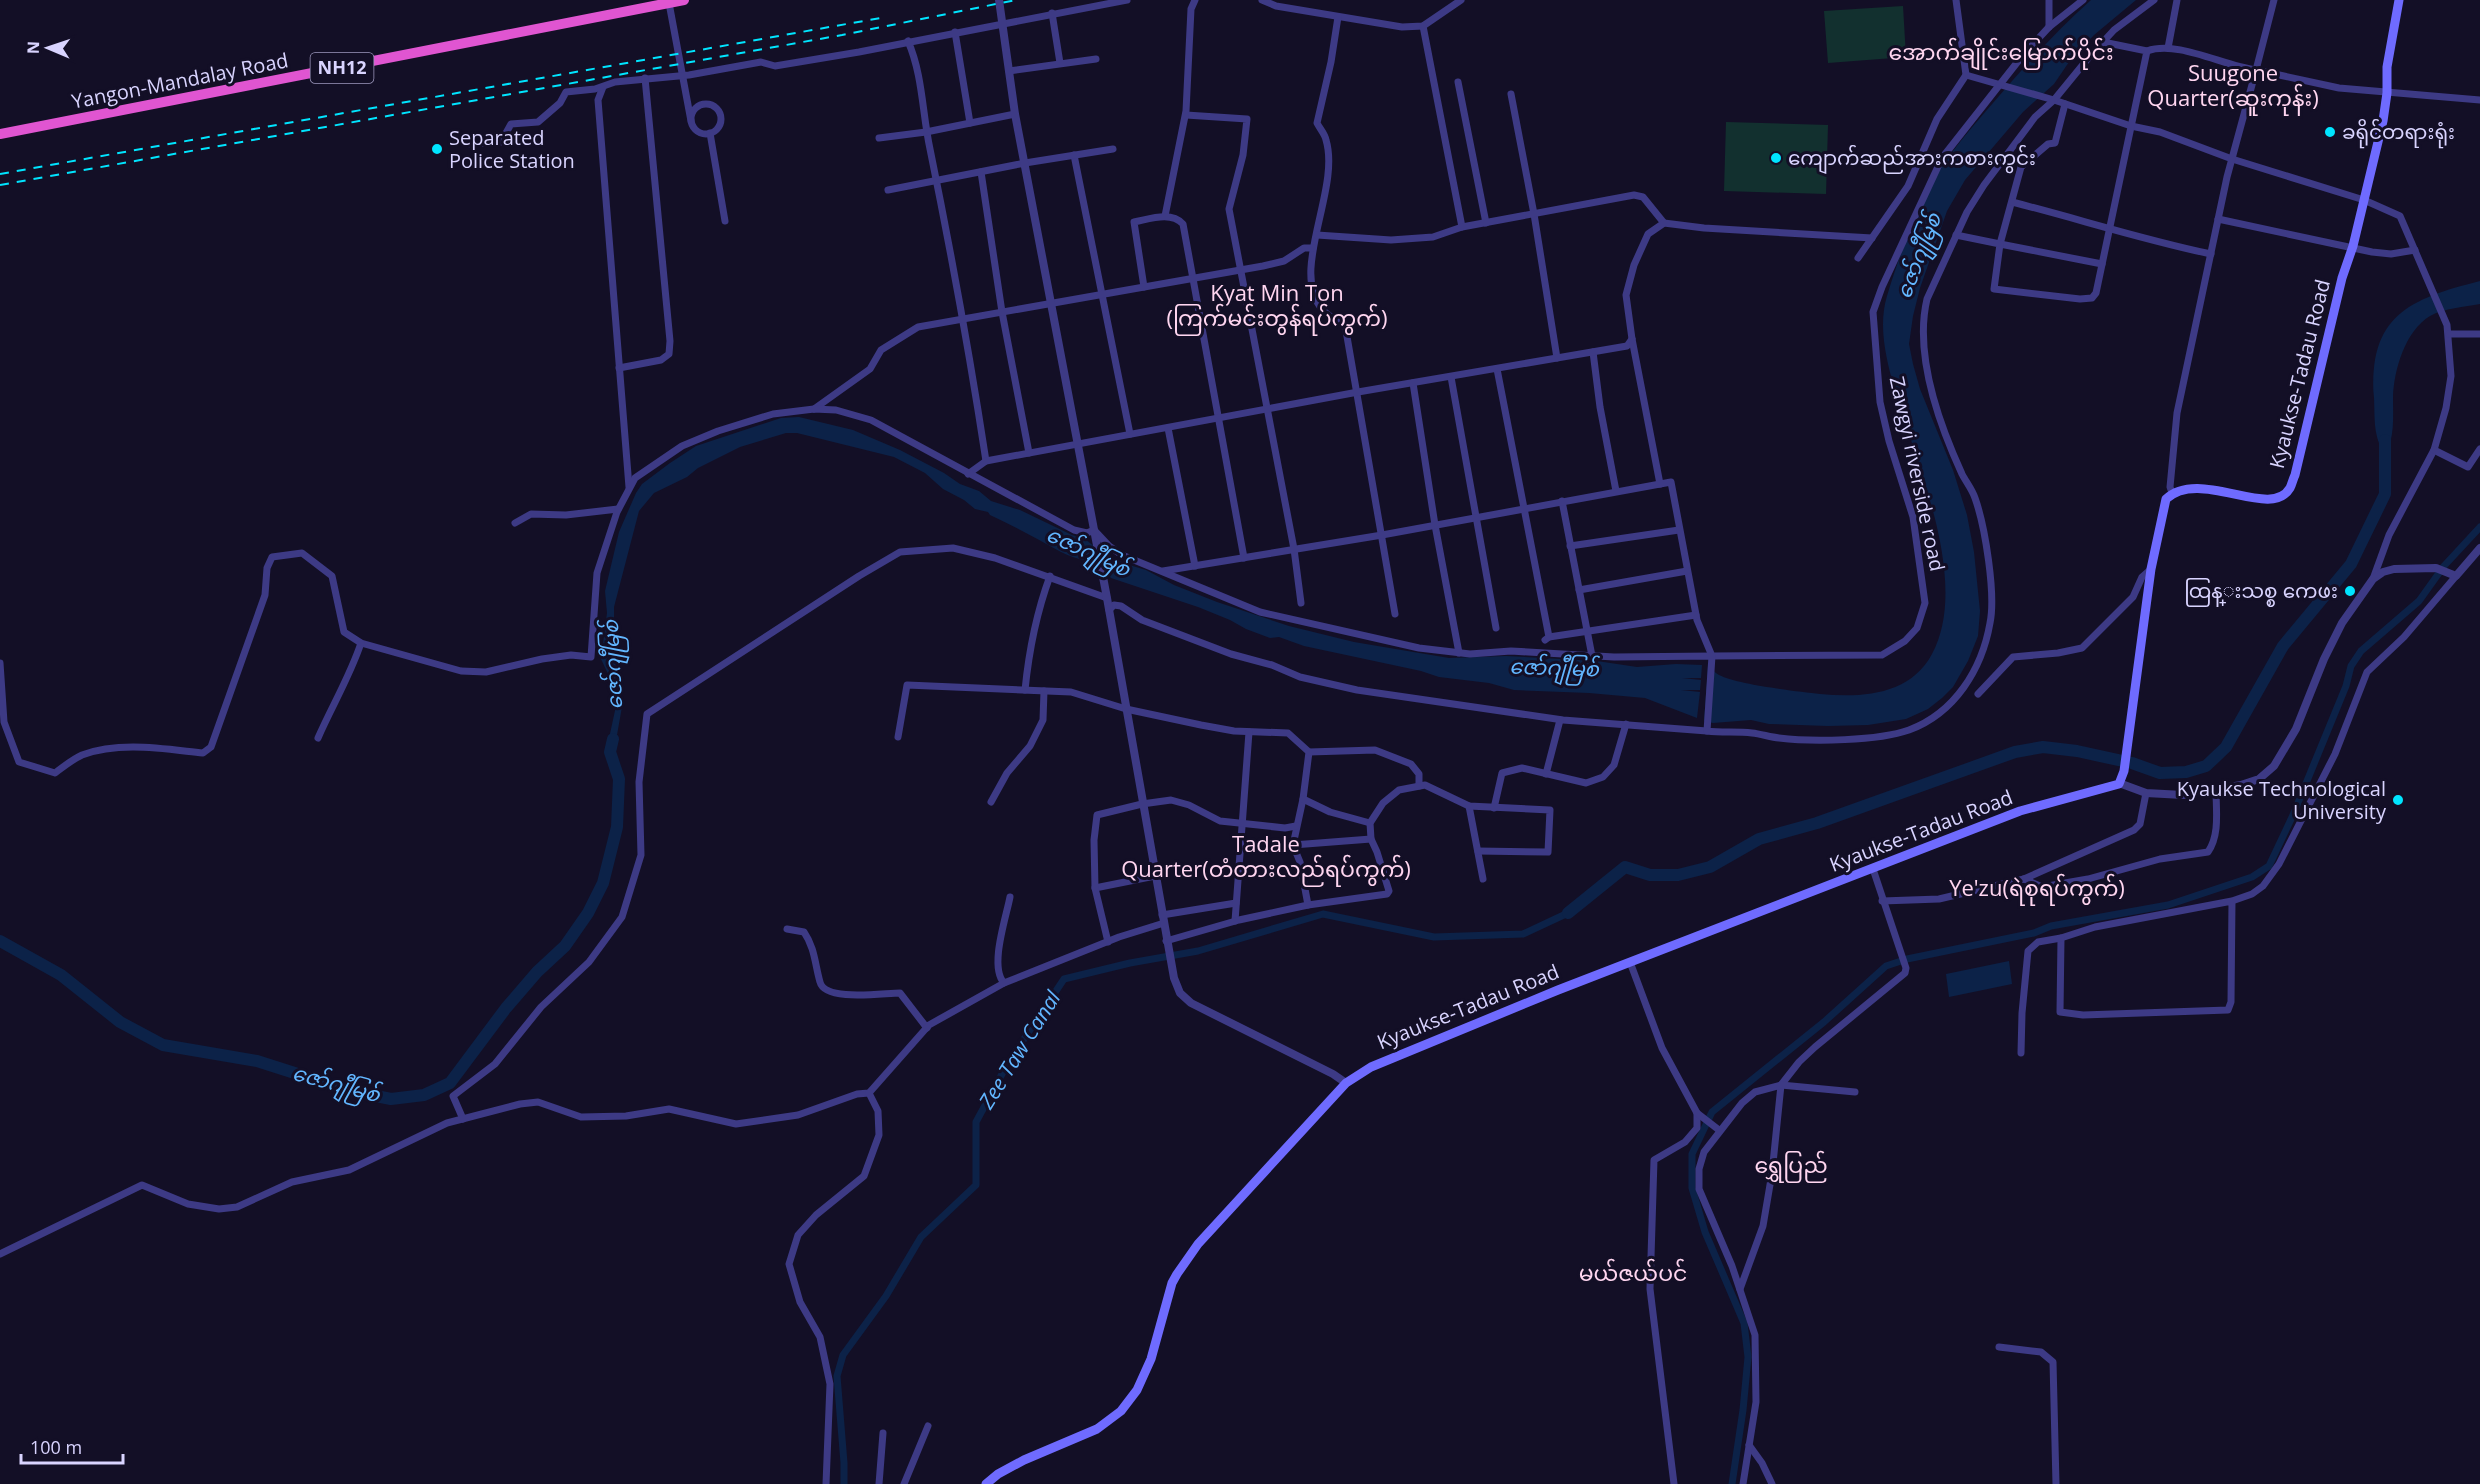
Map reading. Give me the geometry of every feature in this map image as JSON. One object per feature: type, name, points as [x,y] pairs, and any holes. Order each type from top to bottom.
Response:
[{"type":"highway","name":"Yangon-Mandalay Road","points":[[0,134],[684,0]]},
{"type":"main road","name":"Kyaukse-Tadau Road","points":[[2172,494],[2207,487],[2244,498],[2264,499],[2277,497],[2289,490],[2364,200],[2387,93],[2387,68],[2399,0]]},
{"type":"main road","points":[[2119,783],[2124,771],[2128,747],[2151,569],[2166,499],[2172,494]]},
{"type":"main road","name":"Kyaukse-Tadau Road","points":[[986,1484],[998,1474],[1024,1460],[1097,1429],[1121,1411],[1137,1390],[1151,1359],[1172,1282],[1198,1244],[1346,1083],[1371,1066],[1630,962],[2020,811],[2119,783]]},
{"type":"street","points":[[999,0],[1015,114],[1107,598],[1172,972],[1180,993],[1191,1004],[1333,1074],[1346,1083]]},
{"type":"street","points":[[469,144],[501,142],[511,124],[538,122],[560,103],[566,92],[603,87],[615,82],[683,75],[761,62],[775,66],[1127,0]]},
{"type":"street","points":[[1165,216],[1186,115],[1191,9],[1195,0]]},
{"type":"street","points":[[1262,0],[1276,6],[1402,27],[1423,26],[1461,0]]},
{"type":"street","points":[[1858,258],[1908,186],[1937,119],[1966,75],[1956,0]]},
{"type":"street","points":[[2049,0],[2049,27]]},
{"type":"street","name":"Zawgyi riverside road","points":[[1095,534],[1122,555],[1260,612],[1409,646],[1470,654],[1511,651],[1592,656],[1882,655],[1905,641],[1917,628],[1924,603],[1913,517],[1889,441],[1880,402],[1873,312],[1882,287],[1942,158],[2023,55],[2049,27],[2083,0]]},
{"type":"street","name":"Zawgyi riverside road","points":[[1109,610],[1114,605],[1121,606],[1142,620],[1300,677],[1357,690],[1560,720],[1753,733],[1798,740],[1859,738],[1907,731],[1924,723],[1950,705],[1968,683],[1981,656],[1992,609],[1984,542],[1975,498],[1963,476],[1929,382],[1924,348],[1924,313],[1927,299],[1956,235],[1984,185],[2035,117],[2054,100],[2114,30],[2154,0]]},
{"type":"street","points":[[2168,48],[2177,0]]},
{"type":"street","points":[[2172,494],[2170,487],[2177,413],[2232,159],[2274,0]]},
{"type":"street","points":[[669,3],[691,121],[700,132],[710,133],[718,127],[719,112],[713,105],[704,104],[695,108],[691,121]]},
{"type":"street","points":[[1052,13],[1060,63]]},
{"type":"street","points":[[1338,17],[1331,62],[1317,123],[1326,140],[1329,165],[1323,213],[1313,248],[1312,286],[1316,299],[1323,309],[1345,325],[1395,614]]},
{"type":"street","points":[[1423,26],[1462,227]]},
{"type":"street","points":[[956,32],[970,123]]},
{"type":"street","points":[[908,41],[917,62],[926,132],[964,319],[986,460]]},
{"type":"street","points":[[2103,42],[2147,51],[2168,48],[2243,68],[2339,88],[2480,100]]},
{"type":"street","points":[[2065,104],[2055,143],[2048,144],[2021,167],[2000,244],[1994,289],[2080,299],[2092,298],[2096,293],[2147,51]]},
{"type":"street","points":[[1009,71],[1096,59]]},
{"type":"street","points":[[1966,75],[2054,100],[2132,126],[2160,132],[2232,159],[2364,200],[2400,216],[2445,319],[2449,334],[2451,376],[2446,408],[2434,450],[2389,535],[2373,579],[2342,623],[2324,659],[2296,729],[2274,766],[2259,779],[2216,790],[2183,795],[2146,793],[2119,783]]},
{"type":"street","points":[[620,368],[661,360],[669,354],[670,341],[645,78]]},
{"type":"street","points":[[1458,82],[1486,223]]},
{"type":"street","points":[[603,87],[598,100],[629,489]]},
{"type":"street","points":[[1511,94],[1534,213],[1557,358]]},
{"type":"street","points":[[879,138],[926,132],[1015,114]]},
{"type":"street","points":[[1186,115],[1247,119],[1243,155],[1229,209],[1294,549],[1301,603]]},
{"type":"street","points":[[710,133],[725,221]]},
{"type":"street","points":[[888,190],[981,171],[1113,149]]},
{"type":"street","points":[[1074,155],[1130,434]]},
{"type":"street","points":[[981,171],[1002,312],[1029,453]]},
{"type":"street","points":[[1317,235],[1391,240],[1432,237],[1462,227],[1634,195],[1643,197],[1665,223]]},
{"type":"street","points":[[2013,202],[2110,227],[2157,242],[2211,254]]},
{"type":"street","points":[[1144,287],[1134,222],[1165,216],[1178,219],[1183,224],[1244,558]]},
{"type":"street","points":[[2218,219],[2391,254],[2415,250]]},
{"type":"street","points":[[1660,484],[1632,339],[1626,294],[1634,266],[1648,234],[1665,223],[1704,228],[1872,238]]},
{"type":"street","points":[[1956,235],[2103,264]]},
{"type":"street","points":[[814,409],[870,369],[881,350],[918,327],[1240,270],[1284,261],[1304,248],[1313,248]]},
{"type":"street","points":[[2449,334],[2480,334]]},
{"type":"street","points":[[968,474],[986,460],[1358,392],[1627,346],[1632,339]]},
{"type":"street","points":[[1593,352],[1600,407],[1616,491]]},
{"type":"street","points":[[1497,369],[1547,639],[1696,615]]},
{"type":"street","points":[[1450,376],[1496,628]]},
{"type":"street","points":[[1413,383],[1435,525],[1459,653]]},
{"type":"street","points":[[0,663],[4,722],[19,762],[55,773],[81,756],[111,749],[159,748],[203,753],[211,747],[265,595],[267,568],[272,556],[302,552],[332,576],[344,632],[361,643],[461,671],[486,672],[542,658],[571,655],[591,657],[597,573],[618,509],[635,478],[682,446],[718,431],[773,414],[814,409],[836,411],[871,420],[1074,531],[1095,534]]},
{"type":"street","points":[[1168,428],[1195,566]]},
{"type":"street","points":[[2434,450],[2468,467],[2480,448]]},
{"type":"street","points":[[1161,572],[1382,535],[1671,482],[1696,615],[1712,656],[1707,731]]},
{"type":"street","points":[[1562,501],[1592,656]]},
{"type":"street","points":[[515,523],[531,514],[566,515],[618,509]]},
{"type":"street","points":[[1570,546],[1680,530]]},
{"type":"street","points":[[464,1119],[453,1096],[495,1064],[541,1007],[589,962],[622,917],[641,855],[639,782],[647,714],[859,576],[900,552],[953,548],[995,558],[1107,598]]},
{"type":"street","points":[[2021,1053],[2028,951],[2038,942],[2061,938],[2095,927],[2232,902],[2252,894],[2263,886],[2279,864],[2335,754],[2367,672],[2404,637],[2452,573],[2480,548]]},
{"type":"street","points":[[2373,579],[2383,572],[2394,569],[2436,568],[2452,573]]},
{"type":"street","points":[[1978,694],[2013,657],[2058,653],[2082,648],[2133,597],[2142,577],[2151,569]]},
{"type":"street","points":[[1579,590],[1687,571]]},
{"type":"street","points":[[1025,690],[1030,642],[1050,576]]},
{"type":"street","points":[[318,738],[336,695],[351,671],[361,643]]},
{"type":"street","points":[[898,738],[907,685],[1071,692],[1126,709],[1201,725],[1249,732],[1288,733],[1309,752],[1375,750],[1411,764],[1419,774],[1419,786]]},
{"type":"street","points":[[991,802],[1007,773],[1030,746],[1043,720],[1044,691]]},
{"type":"street","points":[[1546,774],[1560,720]]},
{"type":"street","points":[[1494,808],[1502,773],[1522,768],[1586,783],[1603,777],[1614,765],[1626,724]]},
{"type":"street","points":[[1235,921],[1249,732]]},
{"type":"street","points":[[1308,905],[1300,862],[1293,845],[1303,800],[1309,752]]},
{"type":"street","points":[[1167,944],[1235,921],[1308,905],[1387,894],[1389,891],[1371,839],[1370,823],[1383,803],[1399,790],[1425,785],[1469,806],[1550,810],[1548,852],[1478,851]]},
{"type":"street","points":[[2024,879],[2042,887],[2088,879],[2160,859],[2208,852],[2212,846],[2216,825],[2216,790]]},
{"type":"street","points":[[1882,901],[1939,899],[2024,879],[2134,830],[2140,824],[2146,793]]},
{"type":"street","points":[[1108,942],[1095,888],[1094,840],[1097,815],[1142,804],[1171,800],[1189,805],[1220,821],[1285,828],[1296,826]]},
{"type":"street","points":[[1303,800],[1330,813],[1370,823]]},
{"type":"street","points":[[1469,806],[1483,879]]},
{"type":"street","points":[[1293,845],[1371,839]]},
{"type":"street","points":[[1740,1289],[1763,1226],[1772,1173],[1781,1085],[1799,1062],[1881,990],[1901,978],[1906,968],[1873,869]]},
{"type":"street","points":[[1095,888],[1155,876]]},
{"type":"street","points":[[1004,983],[998,976],[997,958],[1010,897]]},
{"type":"street","points":[[2061,938],[2060,999],[2062,1013],[2225,1011],[2230,1008],[2231,1002],[2232,902]]},
{"type":"street","points":[[0,1254],[142,1185],[188,1204],[219,1209],[237,1207],[291,1182],[349,1170],[447,1123],[520,1104],[538,1102],[582,1117],[626,1116],[669,1109],[736,1125],[798,1114],[857,1094],[869,1093],[927,1028],[1004,983],[1163,919],[1236,903]]},
{"type":"street","points":[[788,929],[804,932],[808,938],[813,948],[820,986],[827,992],[848,995],[900,993],[927,1028]]},
{"type":"street","points":[[1630,962],[1662,1048],[1697,1113],[1719,1130]]},
{"type":"street","points":[[1743,1484],[1756,1402],[1755,1335],[1732,1266],[1699,1189],[1699,1169],[1704,1152],[1719,1130],[1742,1103],[1755,1092],[1781,1085],[1856,1092]]},
{"type":"street","points":[[826,1484],[830,1384],[820,1337],[800,1302],[789,1264],[798,1235],[816,1215],[864,1176],[879,1135],[878,1111],[869,1093]]},
{"type":"street","points":[[1674,1484],[1650,1289],[1654,1160],[1685,1142],[1697,1128],[1697,1113]]},
{"type":"street","points":[[1999,1347],[2041,1352],[2053,1362],[2056,1484]]},
{"type":"street","points":[[904,1484],[928,1426]]},
{"type":"street","points":[[879,1484],[883,1433]]},
{"type":"street","points":[[1749,1445],[1762,1463],[1772,1484]]},
{"type":"green space","points":[[1903,6],[1906,57],[1828,63],[1824,11]]},
{"type":"green space","name":"ကျောက်ဆည်အားကစားကွင်း","points":[[1726,122],[1828,125],[1826,194],[1724,191]]},
{"type":"water","points":[[2091,0],[2136,0],[2094,35],[2069,62],[2054,84],[2023,112],[1965,180],[1947,211],[1920,288],[1913,316],[1909,344],[1913,364],[1920,389],[1953,470],[1967,515],[1974,552],[1980,611],[1978,636],[1968,661],[1953,687],[1942,698],[1928,709],[1906,719],[1868,725],[1828,726],[1769,724],[1751,720],[1713,723],[1704,721],[1706,694],[1710,694],[1706,692],[1707,681],[1711,681],[1707,679],[1708,665],[1719,675],[1728,679],[1753,685],[1820,694],[1853,695],[1884,691],[1898,686],[1923,668],[1932,654],[1942,625],[1945,592],[1943,557],[1926,485],[1888,365],[1883,330],[1884,307],[1916,217],[1944,164],[1971,128],[2028,63]]},
{"type":"water","points":[[2480,281],[2480,304],[2448,309],[2430,316],[2414,331],[2402,352],[2393,397],[2392,435],[2385,456],[2375,428],[2374,370],[2378,348],[2386,330],[2398,316],[2414,304],[2433,295]]},
{"type":"water","points":[[799,417],[853,430],[900,450],[960,484],[979,491],[991,501],[1020,510],[1085,539],[1101,552],[1126,564],[1146,570],[1174,585],[1217,602],[1289,626],[1354,642],[1449,658],[1506,656],[1597,661],[1637,667],[1702,665],[1701,678],[1682,678],[1701,680],[1700,690],[1681,690],[1700,692],[1697,718],[1645,698],[1514,690],[1489,683],[1439,677],[1421,671],[1304,646],[1279,637],[1270,638],[1198,607],[1111,578],[1101,568],[1061,552],[988,512],[975,509],[964,500],[943,489],[925,473],[894,457],[797,433],[786,433],[740,447],[698,468],[687,477],[654,493],[639,511],[614,607],[614,656],[623,701],[614,752],[606,752],[616,706],[609,676],[601,659],[607,613],[605,591],[619,532],[636,493],[642,484],[696,446],[781,418]]},
{"type":"water","points":[[2009,961],[2012,984],[1949,997],[1946,974]]},
{"type":"waterway","points":[[1568,913],[1625,867],[1650,875],[1678,875],[1710,867],[1759,839],[1817,823],[2015,752],[2043,747],[2077,751],[2132,763],[2160,773],[2186,772],[2206,766],[2226,747],[2283,646],[2351,564],[2385,494],[2385,440]]},
{"type":"waterway","points":[[1732,1484],[1748,1357],[1744,1323],[1705,1232],[1692,1188],[1692,1154],[1712,1112],[1824,1022],[1886,966],[1907,959],[2034,933],[2051,926],[2168,905],[2252,877],[2269,866],[2293,815],[2346,686],[2351,666],[2361,651],[2419,601],[2444,566],[2480,527]]},
{"type":"waterway","name":"ဇော်ဂျီမြစ်","points":[[0,941],[61,975],[120,1022],[163,1045],[257,1061],[351,1091],[391,1099],[424,1095],[450,1083],[506,1008],[537,972],[565,946],[588,913],[603,883],[617,827],[619,779],[610,752],[613,739]]},
{"type":"waterway","name":"Zee Taw Canal","points":[[844,1484],[837,1376],[843,1355],[886,1296],[921,1237],[976,1185],[976,1122],[1008,1063],[1064,979],[1130,963],[1198,951],[1323,914],[1434,937],[1523,934],[1568,913]]},
{"type":"railway","points":[[0,185],[842,35],[1016,0]]},
{"type":"railway","points":[[0,174],[886,17]]},
{"type":"place","name":"ခရိုင်တရားရုံး","points":[[2330,132]]},
{"type":"place","name":"Separated Police Station","points":[[437,149]]},
{"type":"place","name":"ကျောက်ဆည်အားကစားကွင်း","points":[[1776,158]]},
{"type":"place","name":"ထြန္းသစ္စ ကေဖး","points":[[2350,591]]},
{"type":"place","name":"Kyaukse Technological University","points":[[2398,800]]},
{"type":"district","name":"အောက်ချိုင်းမြောက်ပိုင်း","points":[[2001,52]]},
{"type":"district","name":"Suugone Quarter(ဆူးကုန်း)","points":[[2233,86]]},
{"type":"district","name":"Kyat Min Ton (ကြက်မင်းတွန်ရပ်ကွက်)","points":[[1277,306]]},
{"type":"district","name":"Tadale Quarter(တံတားလည်ရပ်ကွက်)","points":[[1266,856]]},
{"type":"district","name":"Ye'zu(ရဲစုရပ်ကွက်)","points":[[2037,888]]},
{"type":"district","name":"ရွှေပြည်","points":[[1791,1165]]},
{"type":"district","name":"မယ်ဇယ်ပင်","points":[[1633,1273]]}]
